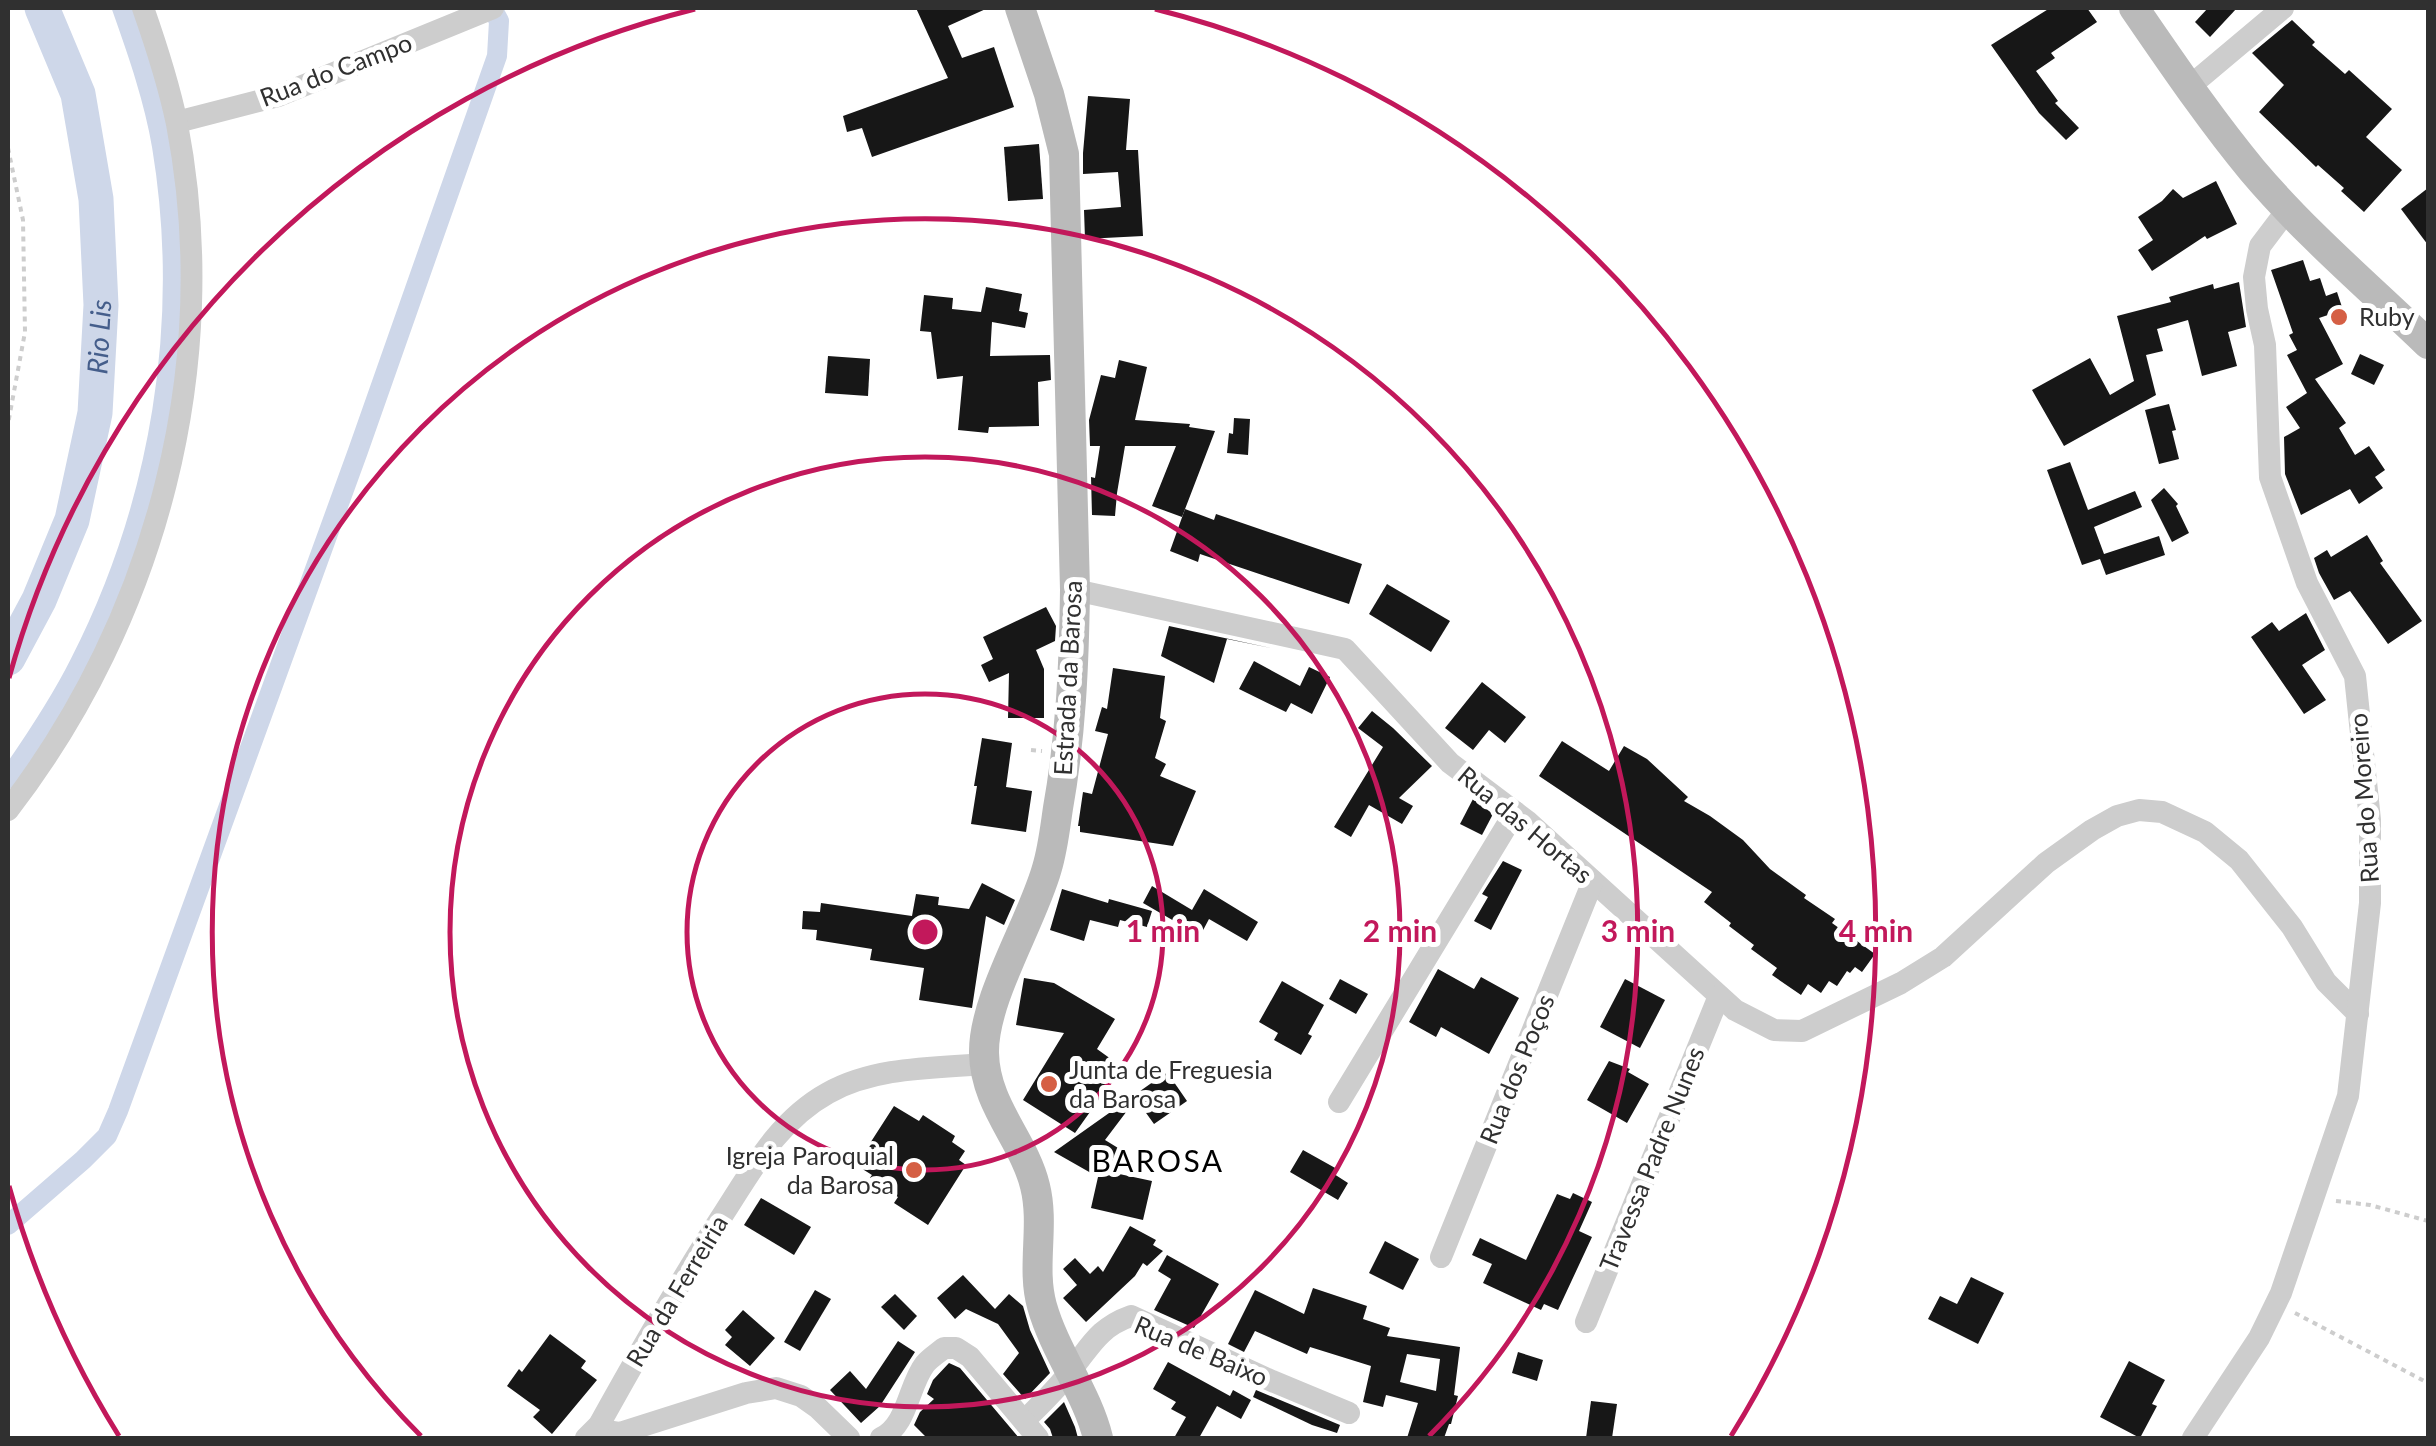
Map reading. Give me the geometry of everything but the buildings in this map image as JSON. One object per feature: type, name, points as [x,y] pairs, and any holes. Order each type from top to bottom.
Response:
[{"type":"street","points":[[8,810],[55,745],[122,619],[159,511],[175,447],[189,353],[192,256],[176,122],[142,8]]},
{"type":"street","name":"Estrada da Barosa","points":[[1020,8],[1050,94],[1064,154],[1076,590],[1072,710],[1049,862],[993,1006],[984,1039],[985,1064],[997,1109],[1035,1183],[1043,1310],[1104,1437]]},
{"type":"street","points":[[2134,8],[2188,88],[2253,171],[2428,344]]},
{"type":"street","points":[[2188,88],[2283,8]]},
{"type":"street","name":"Rua do Campo","points":[[176,122],[278,96],[489,9]]},
{"type":"street","name":"Rua do Moreiro","points":[[2193,1438],[2276,1303],[2348,1096],[2370,903],[2370,820],[2355,676],[2307,582],[2270,477],[2266,345],[2254,277],[2260,246],[2288,209]]},
{"type":"street","name":"Rua das Hortas","points":[[1076,590],[1345,649],[1450,762],[1515,812],[1735,1010],[1774,1030],[1802,1031],[1901,983],[1943,957],[2046,863],[2092,830],[2139,810],[2162,812],[2205,832],[2239,860],[2292,927],[2326,982],[2358,1014]]},
{"type":"street","points":[[1339,1102],[1515,812]]},
{"type":"street","name":"Rua dos Poços","points":[[1441,1256],[1592,881]]},
{"type":"street","name":"Travessa Padre Nunes","points":[[1586,1322],[1720,996]]},
{"type":"street","name":"Rua da Ferreiria","points":[[593,1432],[682,1278],[782,1128],[830,1092],[862,1078],[985,1064]]},
{"type":"street","name":"Rua de Baixo","points":[[1070,1372],[1098,1334],[1113,1322],[1131,1316],[1350,1413]]},
{"type":"street","points":[[881,1438],[900,1420],[926,1363],[944,1348],[956,1348],[970,1357],[1031,1430],[1070,1372]]},
{"type":"street","points":[[593,1432],[620,1433],[746,1393],[776,1388],[801,1396],[849,1438]]},
{"type":"path","points":[[8,148],[23,220],[25,332],[8,424]]},
{"type":"path","points":[[2314,1198],[2370,1205],[2428,1222]]},
{"type":"path","points":[[2276,1303],[2428,1383]]},
{"type":"waterway","name":"Rio Lis","points":[[8,658],[39,600],[72,520],[95,413],[101,305],[96,199],[78,94],[42,8]]},
{"type":"waterway","points":[[8,779],[64,693],[108,602],[131,540],[162,411],[173,279],[170,212],[155,111],[122,8]]},
{"type":"waterway","points":[[8,1225],[107,1136],[118,1111],[497,56],[499,21],[492,8]]},
{"type":"place","name":"Ruby","points":[[2339,317]]},
{"type":"place","name":"Junta de Freguesia da Barosa","points":[[1049,1084]]},
{"type":"place","name":"Igreja Paroquial da Barosa","points":[[914,1170]]},
{"type":"district","name":"BAROSA","points":[[1158,1162]]}]
